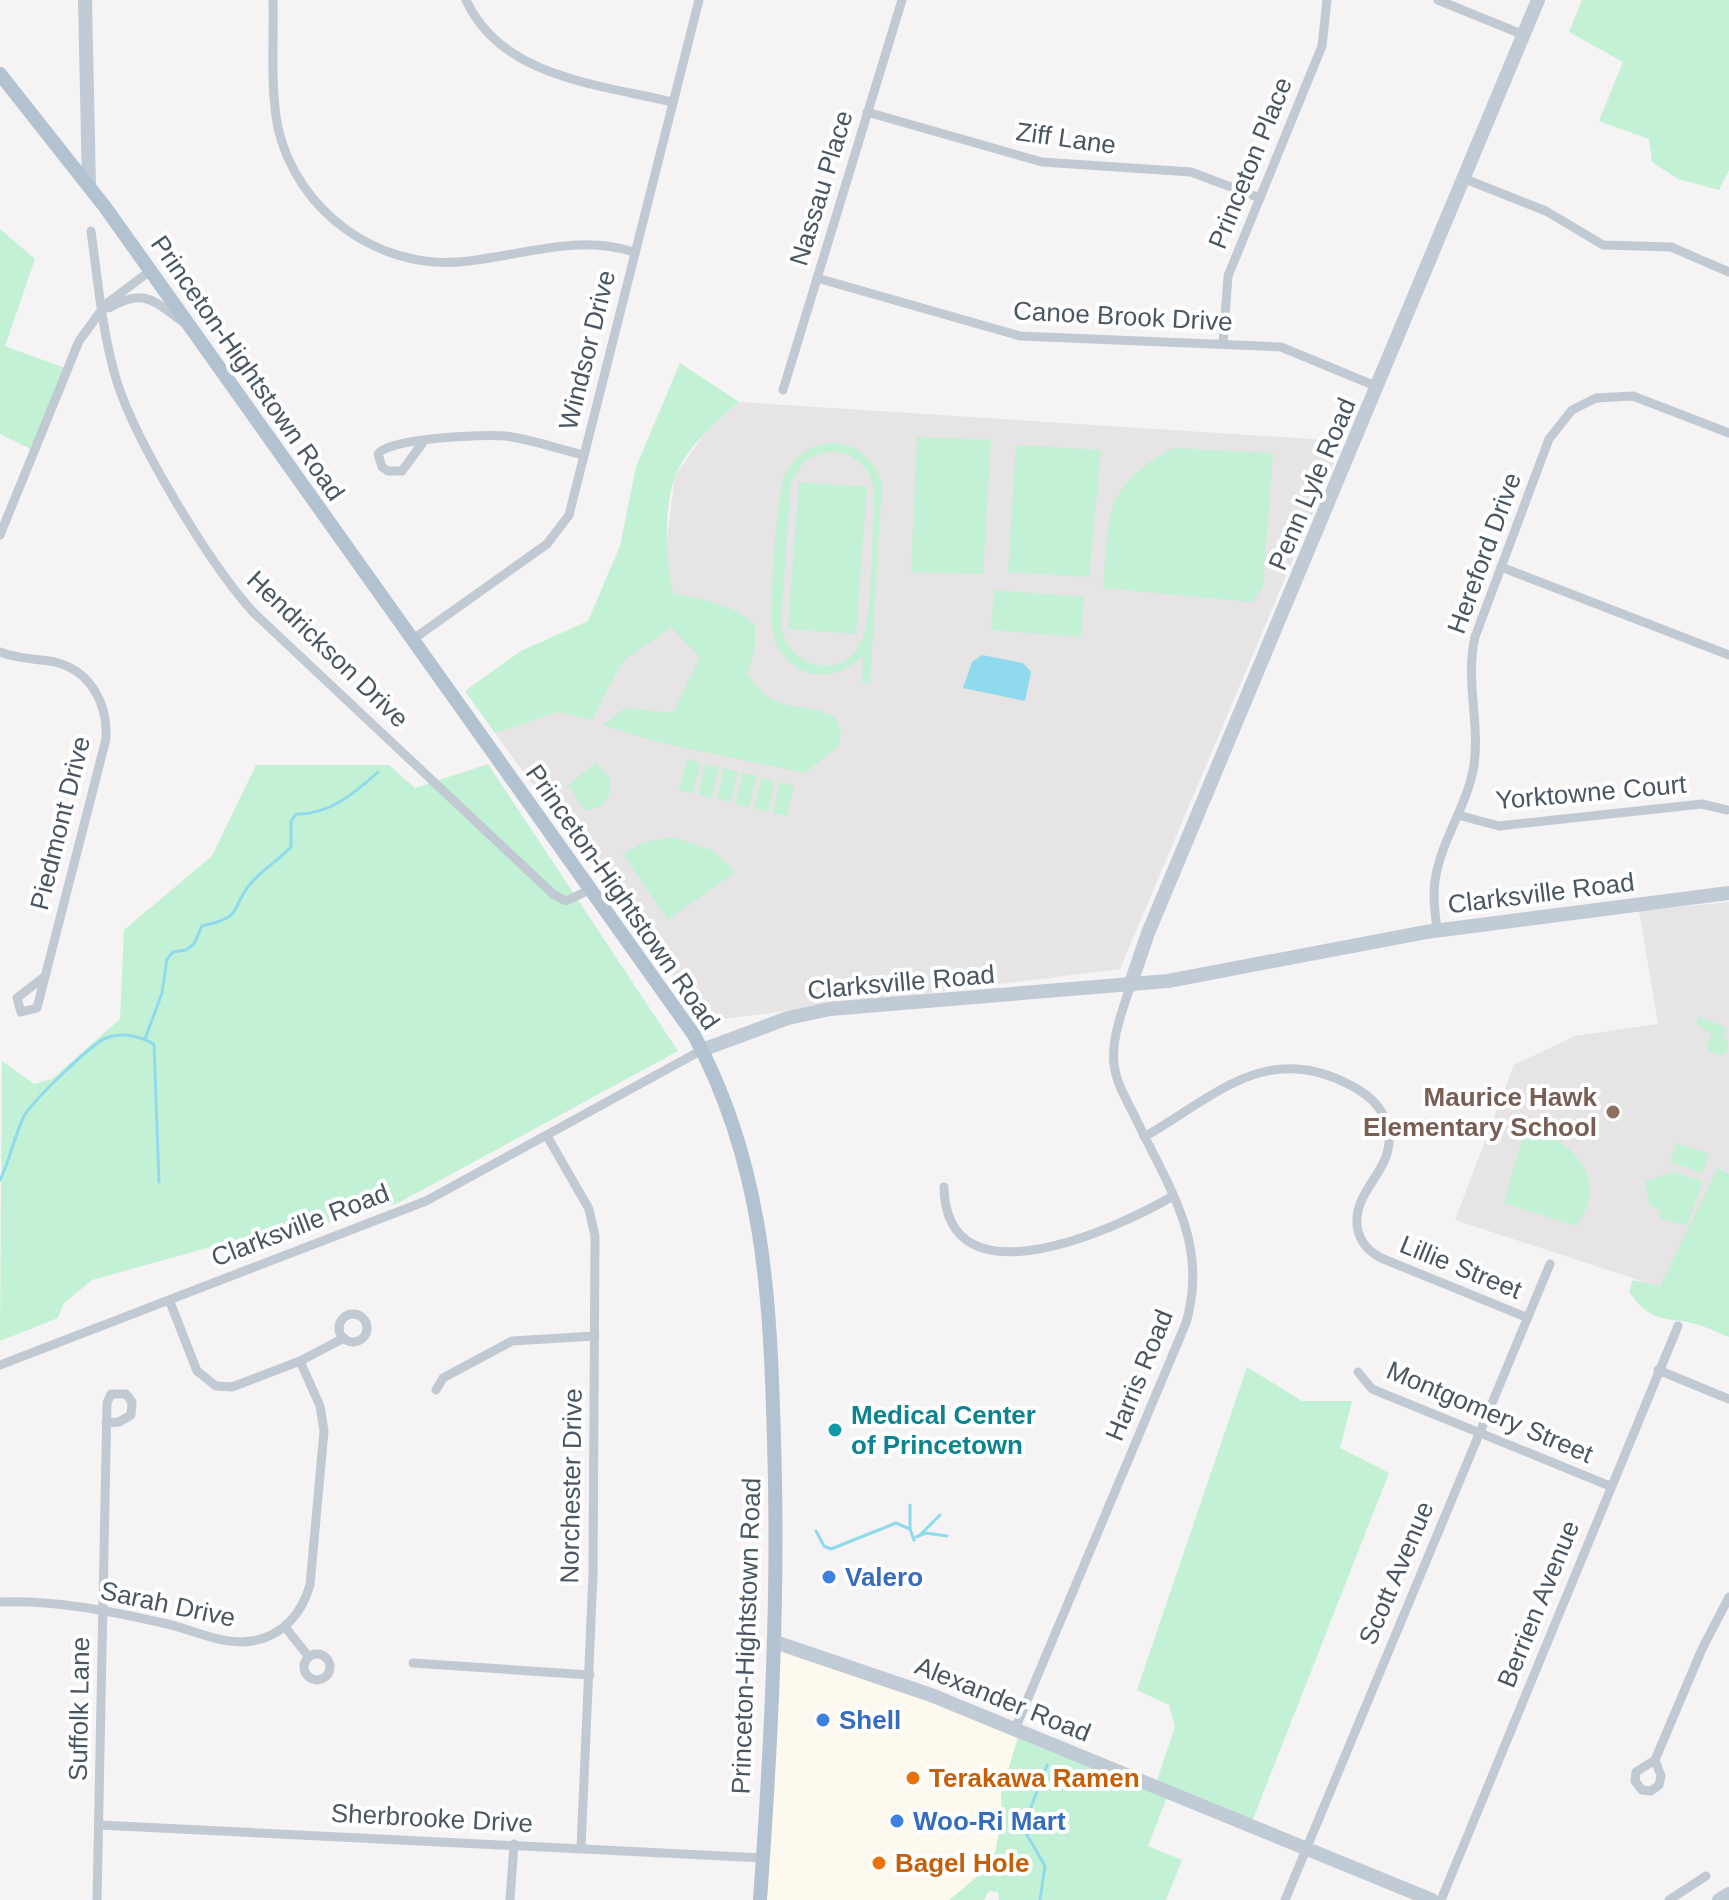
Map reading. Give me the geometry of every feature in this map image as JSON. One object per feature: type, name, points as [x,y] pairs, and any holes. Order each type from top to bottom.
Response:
[{"type":"main road","name":"Princeton-Hightstown Road","points":[[0,74],[89,186],[702,1050],[737,1131],[753,1190],[762,1246],[772,1365],[778,1554],[760,1900]]},
{"type":"street","points":[[85,0],[89,186]]},
{"type":"street","points":[[273,0],[276,111],[281,139],[301,183],[339,225],[380,249],[423,261],[458,262],[572,243],[608,245],[634,252]]},
{"type":"street","points":[[466,0],[487,34],[529,64],[672,102]]},
{"type":"street","name":"Windsor Drive","points":[[412,640],[556,536],[569,515],[699,0]]},
{"type":"street","name":"Nassau Place","points":[[783,390],[902,0]]},
{"type":"street","name":"Princeton Place","points":[[1223,344],[1228,276],[1322,46],[1327,0]]},
{"type":"street","points":[[1438,0],[1524,35]]},
{"type":"street","name":"Penn Lyle Road","points":[[1130,986],[1148,933],[1538,0]]},
{"type":"street","name":"Ziff Lane","points":[[867,112],[1042,162],[1191,172],[1260,198]]},
{"type":"street","points":[[1465,179],[1546,211],[1603,245],[1671,247],[1729,272]]},
{"type":"street","points":[[91,231],[102,310]]},
{"type":"street","points":[[0,535],[69,363],[90,323],[150,271]]},
{"type":"street","name":"Canoe Brook Drive","points":[[817,278],[1020,336],[1294,350],[1378,387]]},
{"type":"street","points":[[102,310],[127,297],[143,296],[188,326]]},
{"type":"street","name":"Hendrickson Drive","points":[[102,310],[111,360],[127,409],[236,594],[553,894],[566,901],[589,890]]},
{"type":"street","name":"Hereford Drive","points":[[1437,930],[1435,879],[1470,783],[1476,746],[1471,654],[1549,439],[1563,418],[1584,403],[1608,395],[1633,396],[1729,433]]},
{"type":"street","points":[[424,441],[402,471],[388,471],[378,461],[378,454],[388,445],[424,441],[509,437],[584,455]]},
{"type":"street","points":[[1501,567],[1729,655]]},
{"type":"street","name":"Piedmont Drive","points":[[0,652],[68,667],[95,690],[105,713],[106,739],[44,977]]},
{"type":"street","name":"Yorktowne Court","points":[[1458,815],[1499,826],[1702,804],[1727,810]]},
{"type":"street","name":"Clarksville Road","points":[[0,1365],[426,1201],[702,1050],[788,1018],[830,1009],[1130,986],[1211,974],[1437,930],[1729,893]]},
{"type":"street","name":"Harris Road","points":[[1015,1729],[1186,1323],[1194,1288],[1193,1252],[1173,1196],[1119,1085],[1113,1060],[1117,1030],[1130,986]]},
{"type":"street","name":"Lillie Street","points":[[1144,1137],[1184,1114],[1212,1091],[1243,1076],[1295,1070],[1345,1082],[1377,1105],[1389,1135],[1383,1168],[1357,1213],[1362,1242],[1381,1258],[1526,1317]]},
{"type":"street","name":"Norchester Drive","points":[[547,1136],[593,1222],[595,1336],[590,1675],[581,1848]]},
{"type":"street","points":[[944,1187],[950,1217],[966,1238],[988,1248],[1016,1251],[1044,1250],[1079,1241],[1173,1196]]},
{"type":"street","name":"Scott Avenue","points":[[1285,1900],[1550,1264]]},
{"type":"street","points":[[170,1302],[197,1371],[209,1383],[232,1387],[300,1361],[344,1338]]},
{"type":"street","name":"Berrien Avenue","points":[[1441,1900],[1678,1326]]},
{"type":"street","points":[[436,1390],[443,1378],[512,1341],[595,1336]]},
{"type":"street","points":[[300,1361],[320,1406],[324,1431],[310,1585],[301,1609],[285,1627],[309,1657]]},
{"type":"street","points":[[1658,1370],[1729,1399]]},
{"type":"street","name":"Montgomery Street","points":[[1358,1372],[1372,1389],[1610,1486]]},
{"type":"street","name":"Suffolk Lane","points":[[97,1900],[100,1825],[102,1610],[106,1423],[107,1403],[111,1394],[126,1394],[132,1402],[131,1415],[119,1422],[106,1423]]},
{"type":"street","points":[[1655,1760],[1702,1649],[1729,1597]]},
{"type":"street","name":"Sarah Drive","points":[[0,1602],[102,1610],[230,1642],[256,1641],[285,1627]]},
{"type":"street","name":"Alexander Road","points":[[775,1642],[931,1695],[1432,1900]]},
{"type":"street","points":[[413,1663],[590,1675]]},
{"type":"street","name":"Sherbrooke Drive","points":[[100,1825],[763,1858]]},
{"type":"street","points":[[510,1900],[514,1844]]},
{"type":"street","points":[[1669,1900],[1706,1876]]},
{"type":"street","points":[[1719,1900],[1729,1894]]},
{"type":"shaded area","points":[[739,402],[1343,441],[1120,969],[707,1021],[495,733],[554,692],[665,554],[675,476],[705,433]]},
{"type":"shaded area","name":"Maurice Hawk Elementary School","points":[[1729,902],[1729,1174],[1719,1168],[1660,1287],[1455,1220],[1514,1065],[1575,1036],[1658,1024],[1639,911]]},
{"type":"shaded area","points":[[775,1642],[1020,1731],[1001,1793],[1002,1818],[995,1852],[962,1891],[949,1900],[760,1900]]},
{"type":"green space","points":[[1582,0],[1729,0],[1729,170],[1719,190],[1678,179],[1652,162],[1649,139],[1599,121],[1623,62],[1569,32]]},
{"type":"green space","points":[[0,229],[35,259],[5,346],[67,369],[33,450],[0,434]]},
{"type":"green space","points":[[680,363],[739,402],[694,445],[675,477],[667,535],[673,593],[717,603],[746,617],[755,625],[755,646],[748,674],[758,688],[778,702],[835,717],[841,731],[839,746],[805,773],[661,743],[603,725],[625,708],[673,713],[700,657],[671,627],[622,662],[592,720],[558,712],[495,733],[465,691],[521,651],[588,621],[620,546],[636,467]]},
{"type":"green space","points":[[917,437],[991,440],[983,574],[911,572]]},
{"type":"green space","points":[[837,443],[860,452],[871,462],[882,484],[870,684],[862,683],[863,656],[840,671],[827,674],[813,674],[800,669],[780,651],[772,625],[772,584],[783,479],[792,463],[804,452],[819,445]],"holes":[[[824,452],[835,452],[860,462],[870,477],[874,497],[866,628],[853,654],[829,666],[802,659],[792,650],[784,637],[781,622],[791,482],[804,461]]]},
{"type":"green space","points":[[1016,445],[1101,450],[1089,577],[1008,572]]},
{"type":"green space","points":[[1173,448],[1273,453],[1263,587],[1252,602],[1103,588],[1109,521],[1121,490],[1150,462]]},
{"type":"green space","points":[[799,482],[867,487],[856,634],[788,629]]},
{"type":"green space","points":[[994,590],[1084,597],[1081,637],[991,630]]},
{"type":"green space","points":[[687,759],[701,763],[693,793],[679,790]]},
{"type":"green space","points":[[596,763],[610,778],[610,793],[603,805],[585,811],[568,785]]},
{"type":"green space","points":[[488,764],[678,1051],[398,1203],[267,1240],[264,1232],[92,1280],[64,1303],[58,1318],[0,1341],[2,1061],[34,1084],[52,1079],[120,1019],[124,930],[212,856],[256,765],[389,765],[415,788]]},
{"type":"green space","points":[[705,764],[719,767],[712,798],[698,794]]},
{"type":"green space","points":[[724,768],[738,772],[731,802],[717,799]]},
{"type":"green space","points":[[743,773],[757,776],[749,807],[735,804]]},
{"type":"green space","points":[[761,778],[775,781],[768,812],[754,808]]},
{"type":"green space","points":[[780,782],[794,786],[787,816],[773,813]]},
{"type":"green space","points":[[673,837],[714,851],[735,872],[668,920],[623,854],[644,842]]},
{"type":"green space","points":[[1698,1017],[1726,1027],[1723,1038],[1728,1040],[1728,1053],[1724,1051],[1722,1056],[1706,1050],[1712,1034],[1696,1024]]},
{"type":"green space","points":[[1531,1130],[1562,1144],[1583,1166],[1589,1194],[1576,1226],[1504,1203],[1524,1132]]},
{"type":"green space","points":[[1677,1143],[1709,1154],[1702,1173],[1670,1162]]},
{"type":"green space","points":[[1718,1168],[1729,1174],[1729,1337],[1698,1324],[1647,1312],[1629,1291],[1633,1280],[1660,1286]]},
{"type":"green space","points":[[1673,1172],[1703,1181],[1687,1226],[1659,1218],[1661,1211],[1649,1205],[1645,1182]]},
{"type":"green space","points":[[1247,1367],[1302,1401],[1352,1401],[1340,1448],[1389,1473],[1251,1824],[1167,1789],[1157,1780],[1175,1727],[1169,1705],[1137,1690]]},
{"type":"green space","points":[[1020,1731],[1169,1792],[1148,1846],[1182,1860],[1166,1900],[999,1900],[998,1892],[989,1891],[984,1900],[949,1900],[977,1877],[995,1852],[1002,1818],[1001,1793]]},
{"type":"water","points":[[982,655],[1023,663],[1031,672],[1025,701],[963,688],[972,662]]},
{"type":"waterway","points":[[145,1039],[162,993],[167,959],[173,952],[186,950],[194,944],[202,926],[231,915],[252,882],[291,847],[291,821],[296,814],[330,807],[351,795],[378,772]]},
{"type":"waterway","points":[[0,1180],[29,1109],[98,1042],[124,1035],[154,1044],[159,1182]]},
{"type":"waterway","points":[[910,1505],[910,1529],[914,1540]]},
{"type":"waterway","points":[[920,1535],[940,1515]]},
{"type":"waterway","points":[[816,1531],[824,1546],[831,1549],[896,1523],[910,1529]]},
{"type":"waterway","points":[[916,1537],[926,1533],[947,1536]]},
{"type":"waterway","points":[[1040,1900],[1045,1866],[1023,1828],[1047,1765]]},
{"type":"place","name":"Maurice Hawk Elementary School","points":[[1613,1112]]},
{"type":"place","name":"Medical Center of Princetown","points":[[835,1430]]},
{"type":"place","name":"Valero","points":[[829,1577]]},
{"type":"place","name":"Shell","points":[[823,1720]]},
{"type":"place","name":"Terakawa Ramen","points":[[913,1778]]},
{"type":"place","name":"Woo-Ri Mart","points":[[897,1821]]},
{"type":"place","name":"Bagel Hole","points":[[879,1863]]}]
